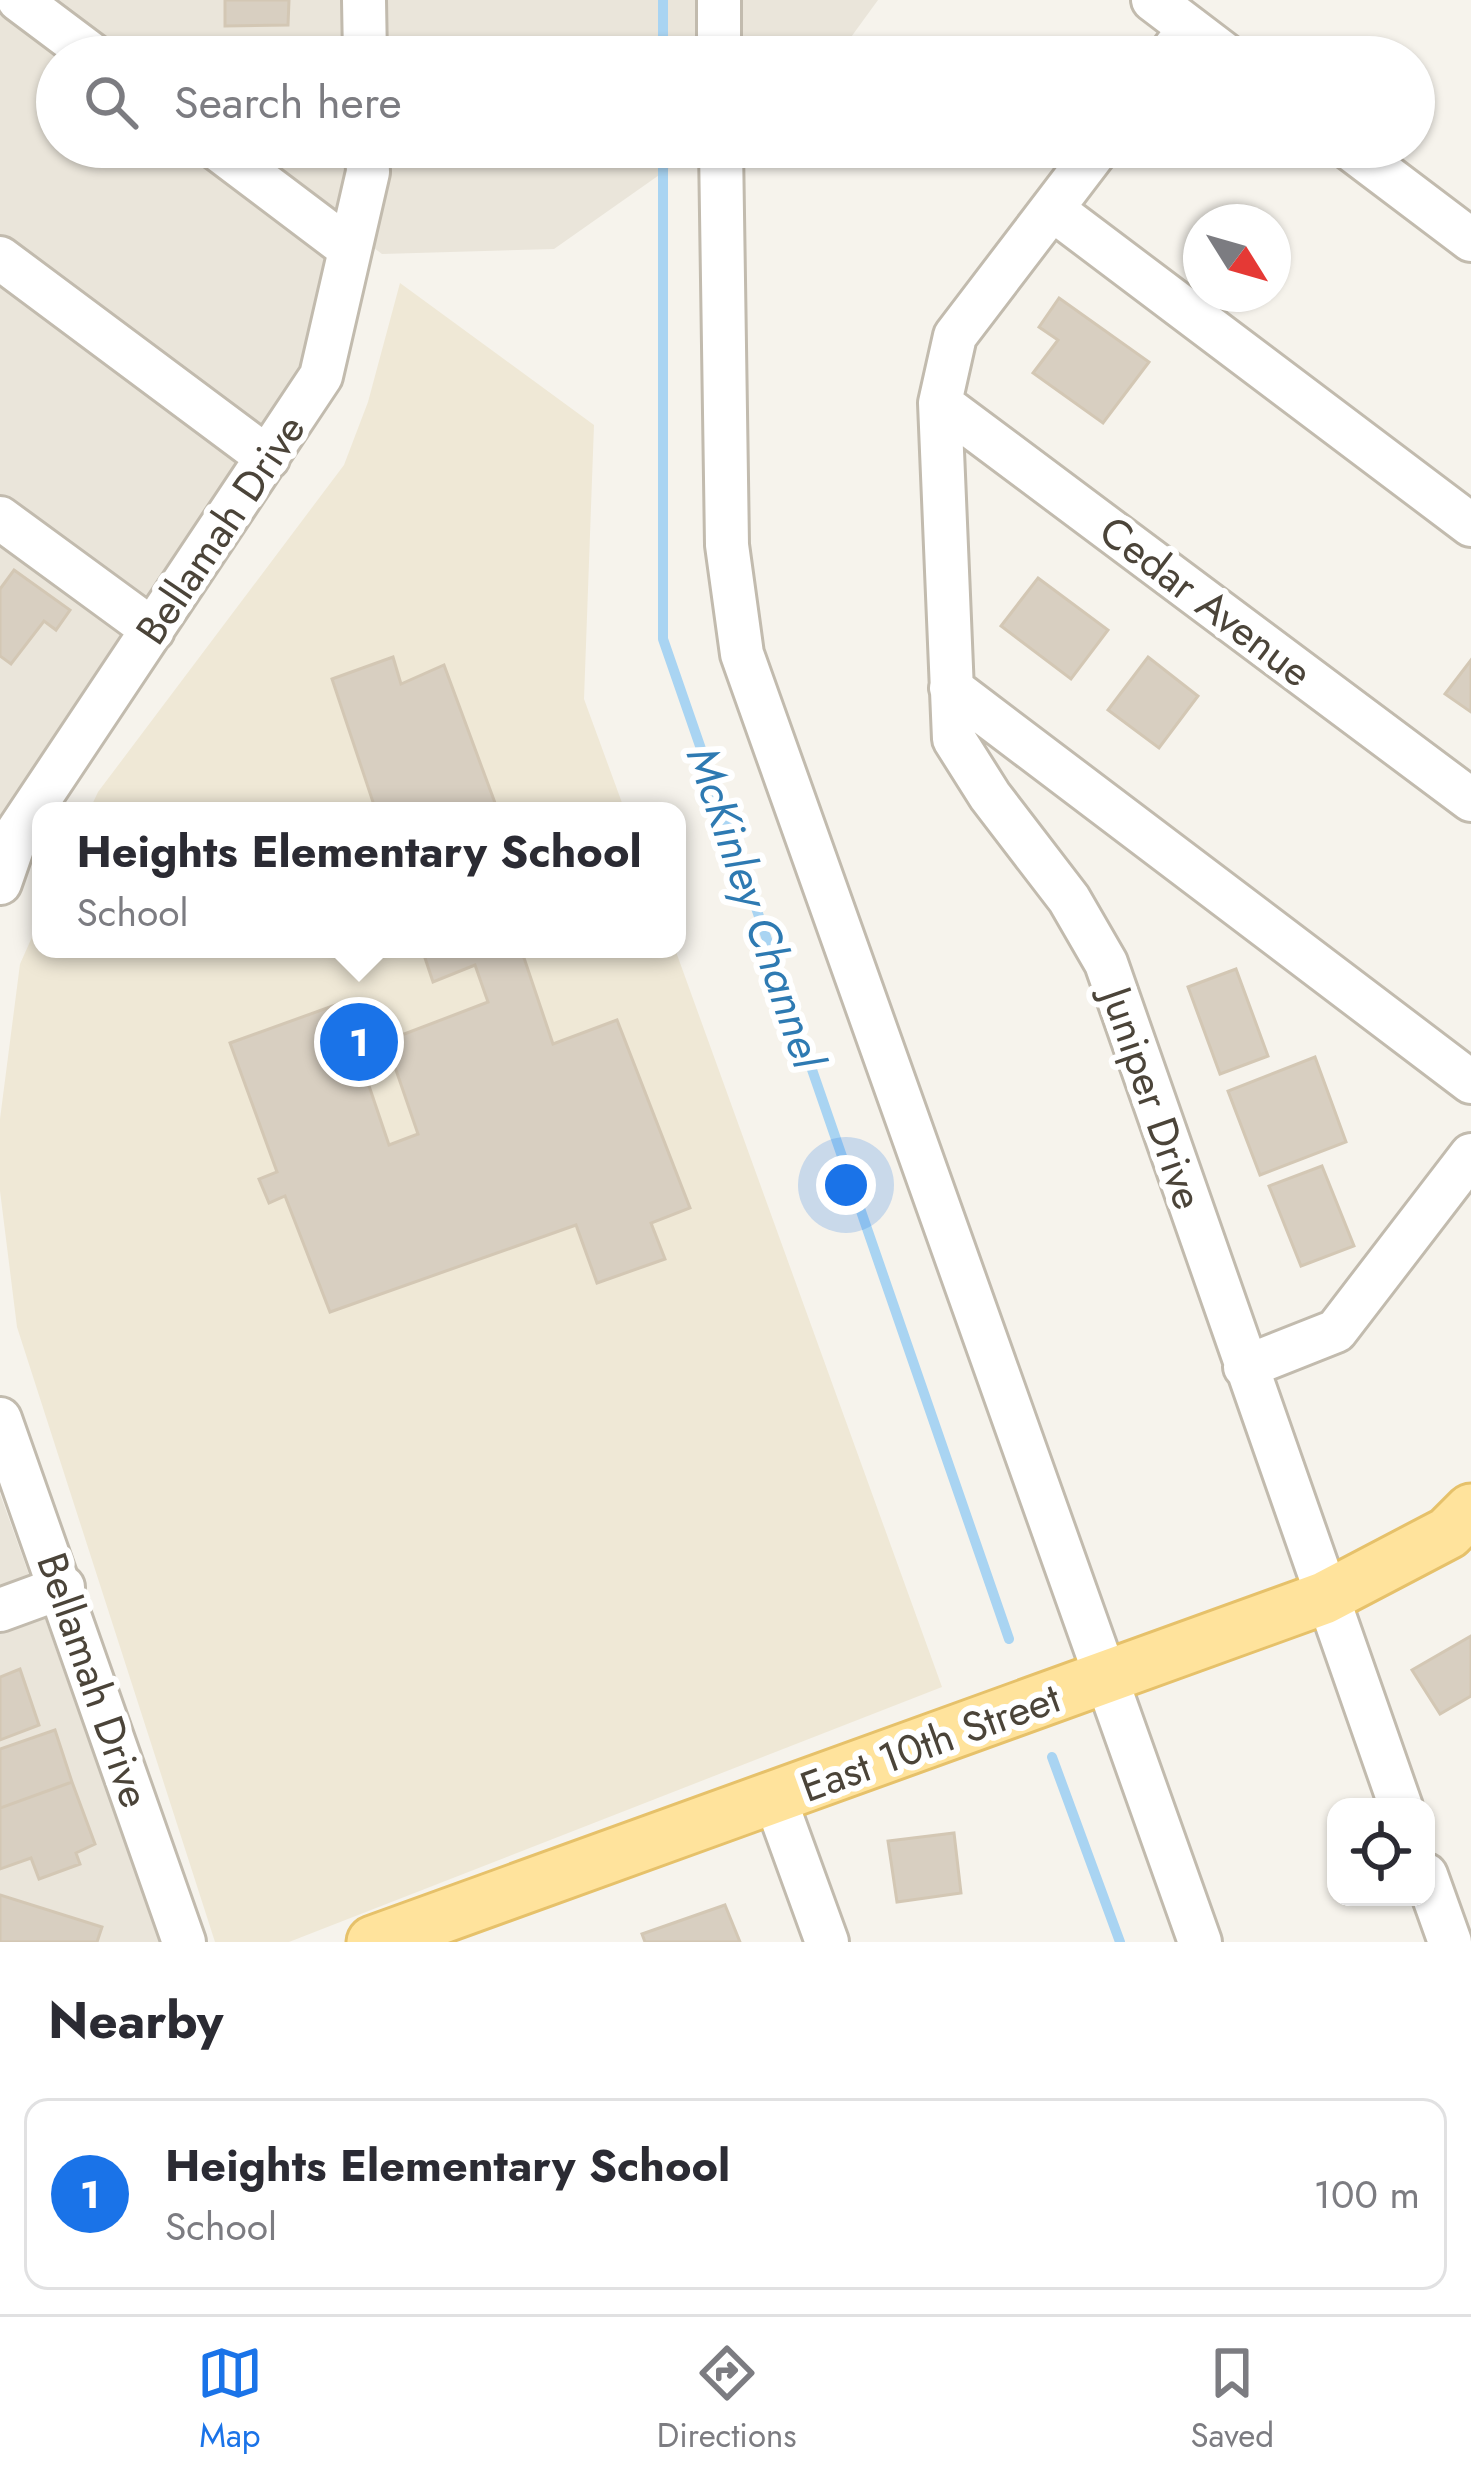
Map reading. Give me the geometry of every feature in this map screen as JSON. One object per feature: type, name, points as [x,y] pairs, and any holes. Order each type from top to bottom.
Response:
[{"type":"main road","name":"East 10th Street","points":[[373,1942],[1324,1598],[1448,1533],[1471,1510]]},
{"type":"street","points":[[19,0],[67,36]]},
{"type":"street","points":[[364,0],[365,36]]},
{"type":"street","points":[[718,0],[719,36]]},
{"type":"street","points":[[1154,0],[1175,36]]},
{"type":"street","points":[[242,168],[350,249]]},
{"type":"street","name":"Bellamah Drive","points":[[37,802],[321,376],[368,168]]},
{"type":"street","points":[[721,168],[728,545],[742,654],[1200,1942]]},
{"type":"street","name":"Juniper Drive","points":[[1084,168],[956,336],[940,403],[954,739],[990,796],[1070,899],[1106,963],[1324,1598],[1398,1798]]},
{"type":"street","points":[[1376,168],[1471,240]]},
{"type":"street","points":[[1052,209],[1471,525]]},
{"type":"street","points":[[0,258],[268,458]]},
{"type":"street","name":"Cedar Avenue","points":[[940,403],[1471,800]]},
{"type":"street","points":[[0,518],[153,630]]},
{"type":"street","points":[[951,688],[1471,1082]]},
{"type":"street","name":"Bellamah Drive","points":[[0,883],[18,831],[32,810]]},
{"type":"street","points":[[1245,1367],[1336,1331],[1471,1155]]},
{"type":"street","name":"Bellamah Drive","points":[[0,1419],[63,1587],[184,1942]]},
{"type":"street","points":[[0,1610],[63,1587]]},
{"type":"street","points":[[775,1799],[827,1942]]},
{"type":"street","points":[[1435,1900],[1450,1942]]},
{"type":"shaded area","points":[[39,0],[878,0],[852,36],[88,36]]},
{"type":"shaded area","points":[[0,8],[37,36],[36,168],[211,168],[326,255],[305,359],[290,397],[0,835]]},
{"type":"shaded area","points":[[266,168],[669,168],[554,249],[382,254]]},
{"type":"shaded area","points":[[400,283],[594,425],[584,699],[622,802],[93,802],[344,465],[368,402]]},
{"type":"shaded area","points":[[32,937],[32,958],[678,958],[942,1687],[289,1942],[215,1942],[17,1327],[0,1191],[0,1119],[20,964]]},
{"type":"shaded area","points":[[0,1494],[161,1942],[0,1942]]},
{"type":"building","points":[[225,0],[289,0],[288,25],[225,26]]},
{"type":"building","points":[[1059,298],[1149,362],[1103,423],[1033,373],[1058,340],[1039,327]]},
{"type":"building","points":[[14,570],[70,610],[56,630],[44,621],[11,664],[0,656],[0,589]]},
{"type":"building","points":[[1038,578],[1108,630],[1071,679],[1001,626]]},
{"type":"building","points":[[393,657],[401,684],[444,665],[495,802],[373,802],[332,679]]},
{"type":"building","points":[[1148,657],[1198,696],[1159,748],[1108,710]]},
{"type":"building","points":[[1471,660],[1471,712],[1445,694]]},
{"type":"building","points":[[425,958],[524,958],[553,1044],[617,1020],[690,1208],[651,1223],[665,1259],[597,1283],[576,1225],[330,1312],[285,1196],[269,1203],[259,1179],[277,1172],[230,1043],[341,1003],[389,1145],[418,1134],[386,1041],[488,1002],[475,965],[433,982]]},
{"type":"building","points":[[1236,969],[1268,1056],[1220,1074],[1188,987]]},
{"type":"building","points":[[1315,1057],[1346,1142],[1260,1175],[1228,1091]]},
{"type":"building","points":[[1322,1166],[1354,1246],[1301,1266],[1269,1186]]},
{"type":"building","points":[[1471,1636],[1471,1696],[1440,1714],[1412,1670]]},
{"type":"building","points":[[20,1669],[39,1725],[0,1740],[0,1677]]},
{"type":"building","points":[[55,1730],[72,1782],[0,1808],[0,1749]]},
{"type":"building","points":[[72,1782],[95,1844],[76,1853],[80,1864],[39,1879],[31,1858],[0,1869],[0,1808]]},
{"type":"building","points":[[954,1833],[961,1893],[897,1902],[888,1841]]},
{"type":"building","points":[[0,1895],[102,1927],[97,1942],[0,1942]]},
{"type":"building","points":[[725,1905],[740,1942],[645,1942],[642,1934]]},
{"type":"waterway","name":"McKinley Channel","points":[[663,0],[663,36]]},
{"type":"waterway","name":"McKinley Channel","points":[[663,168],[663,639],[1009,1639]]},
{"type":"waterway","name":"McKinley Channel","points":[[1052,1757],[1120,1942]]},
{"type":"place","name":"Heights Elementary School","points":[[359,1042]]}]
